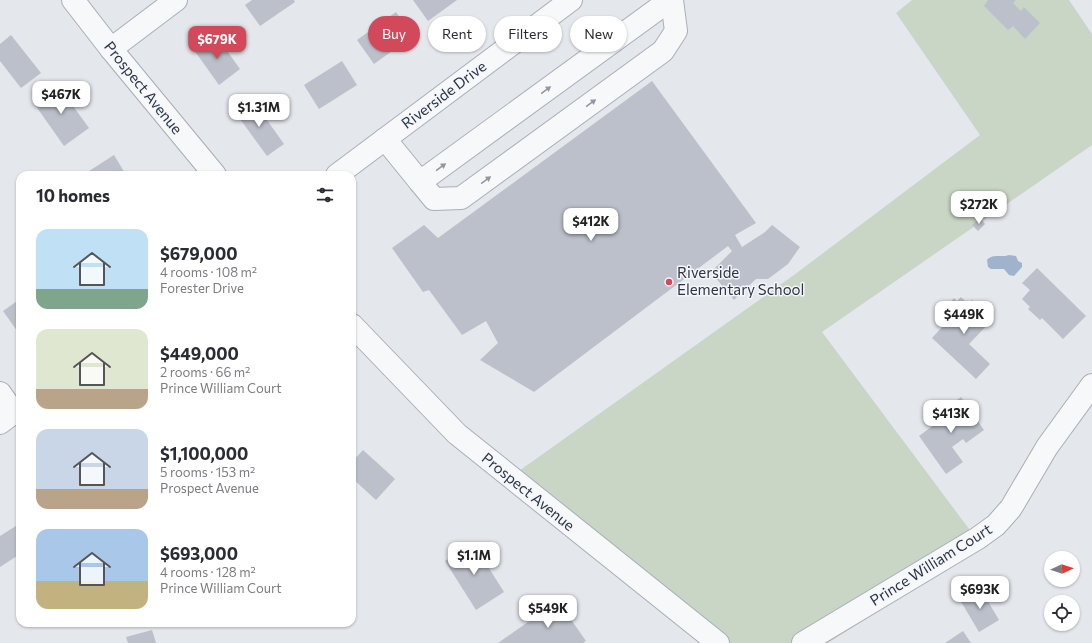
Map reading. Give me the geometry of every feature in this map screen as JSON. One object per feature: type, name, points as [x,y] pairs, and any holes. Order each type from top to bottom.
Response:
[{"type":"street","name":"Prospect Avenue","points":[[73,0],[111,49],[212,171]]},
{"type":"street","points":[[111,49],[176,0]]},
{"type":"street","name":"Riverside Drive","points":[[342,171],[571,0]]},
{"type":"street","points":[[385,138],[420,182],[434,199],[461,198],[663,51],[676,31],[671,0],[420,182]]},
{"type":"street","name":"Prospect Avenue","points":[[356,329],[457,434],[718,643]]},
{"type":"street","name":"Prince William Court","points":[[803,643],[978,538],[996,525],[1011,508],[1047,447],[1092,385]]},
{"type":"street","points":[[0,393],[11,414]]},
{"type":"green space","points":[[912,0],[1069,0],[1092,34],[1092,145],[822,332],[981,545],[828,643],[711,643],[505,481],[794,275],[980,135],[896,13]]},
{"type":"water","points":[[994,256],[1016,256],[1018,261],[1022,263],[1022,267],[1014,276],[1009,275],[1004,269],[991,269],[988,267],[987,260],[989,258]]},
{"type":"building","points":[[252,0],[294,0],[295,2],[260,26],[245,5]]},
{"type":"building","points":[[413,0],[457,0],[435,16],[428,16],[428,21]]},
{"type":"building","points":[[988,0],[1016,0],[1013,3],[1021,11],[1024,7],[1040,23],[1025,39],[1013,26],[1008,30],[984,6]]},
{"type":"building","points":[[396,12],[399,16],[390,16]]},
{"type":"building","points":[[368,32],[368,52],[391,52],[374,64],[357,40]]},
{"type":"building","points":[[215,34],[240,69],[219,85],[194,50]]},
{"type":"building","points":[[11,35],[41,73],[21,88],[0,61],[0,44]]},
{"type":"building","points":[[342,61],[357,85],[319,109],[304,85]]},
{"type":"building","points":[[652,81],[756,223],[735,235],[742,247],[765,232],[772,225],[800,247],[788,264],[768,279],[756,279],[734,300],[711,272],[732,251],[728,246],[534,392],[480,360],[498,343],[486,321],[462,335],[429,290],[423,292],[392,248],[424,225],[438,238]]},
{"type":"building","points":[[57,84],[89,128],[64,146],[33,102]]},
{"type":"building","points":[[252,99],[284,144],[267,156],[235,112]]},
{"type":"building","points":[[114,155],[124,171],[89,171]]},
{"type":"building","points":[[980,218],[985,224],[978,231],[972,225]]},
{"type":"building","points":[[1037,268],[1086,316],[1063,339],[1042,318],[1040,320],[1028,309],[1030,307],[1022,299],[1030,290],[1022,283]]},
{"type":"building","points":[[961,297],[968,304],[972,300],[993,319],[969,344],[990,364],[976,379],[932,338],[946,323],[949,325],[954,320],[943,310],[954,298],[957,301]]},
{"type":"building","points":[[16,302],[16,329],[3,311]]},
{"type":"building","points":[[961,397],[984,430],[966,443],[963,439],[952,447],[963,462],[946,474],[919,436],[946,416],[942,411]]},
{"type":"building","points":[[363,450],[395,479],[376,500],[356,482],[356,458]]},
{"type":"building","points":[[16,526],[16,557],[0,567],[0,536]]},
{"type":"building","points":[[473,543],[504,592],[476,610],[445,561]]},
{"type":"building","points":[[980,588],[999,620],[979,632],[960,600]]},
{"type":"building","points":[[558,601],[586,641],[583,643],[498,643]]},
{"type":"building","points":[[152,630],[156,643],[128,643],[126,637]]},
{"type":"building","points":[[963,631],[971,643],[945,643]]},
{"type":"place","name":"Riverside Elementary School","points":[[669,282]]}]
